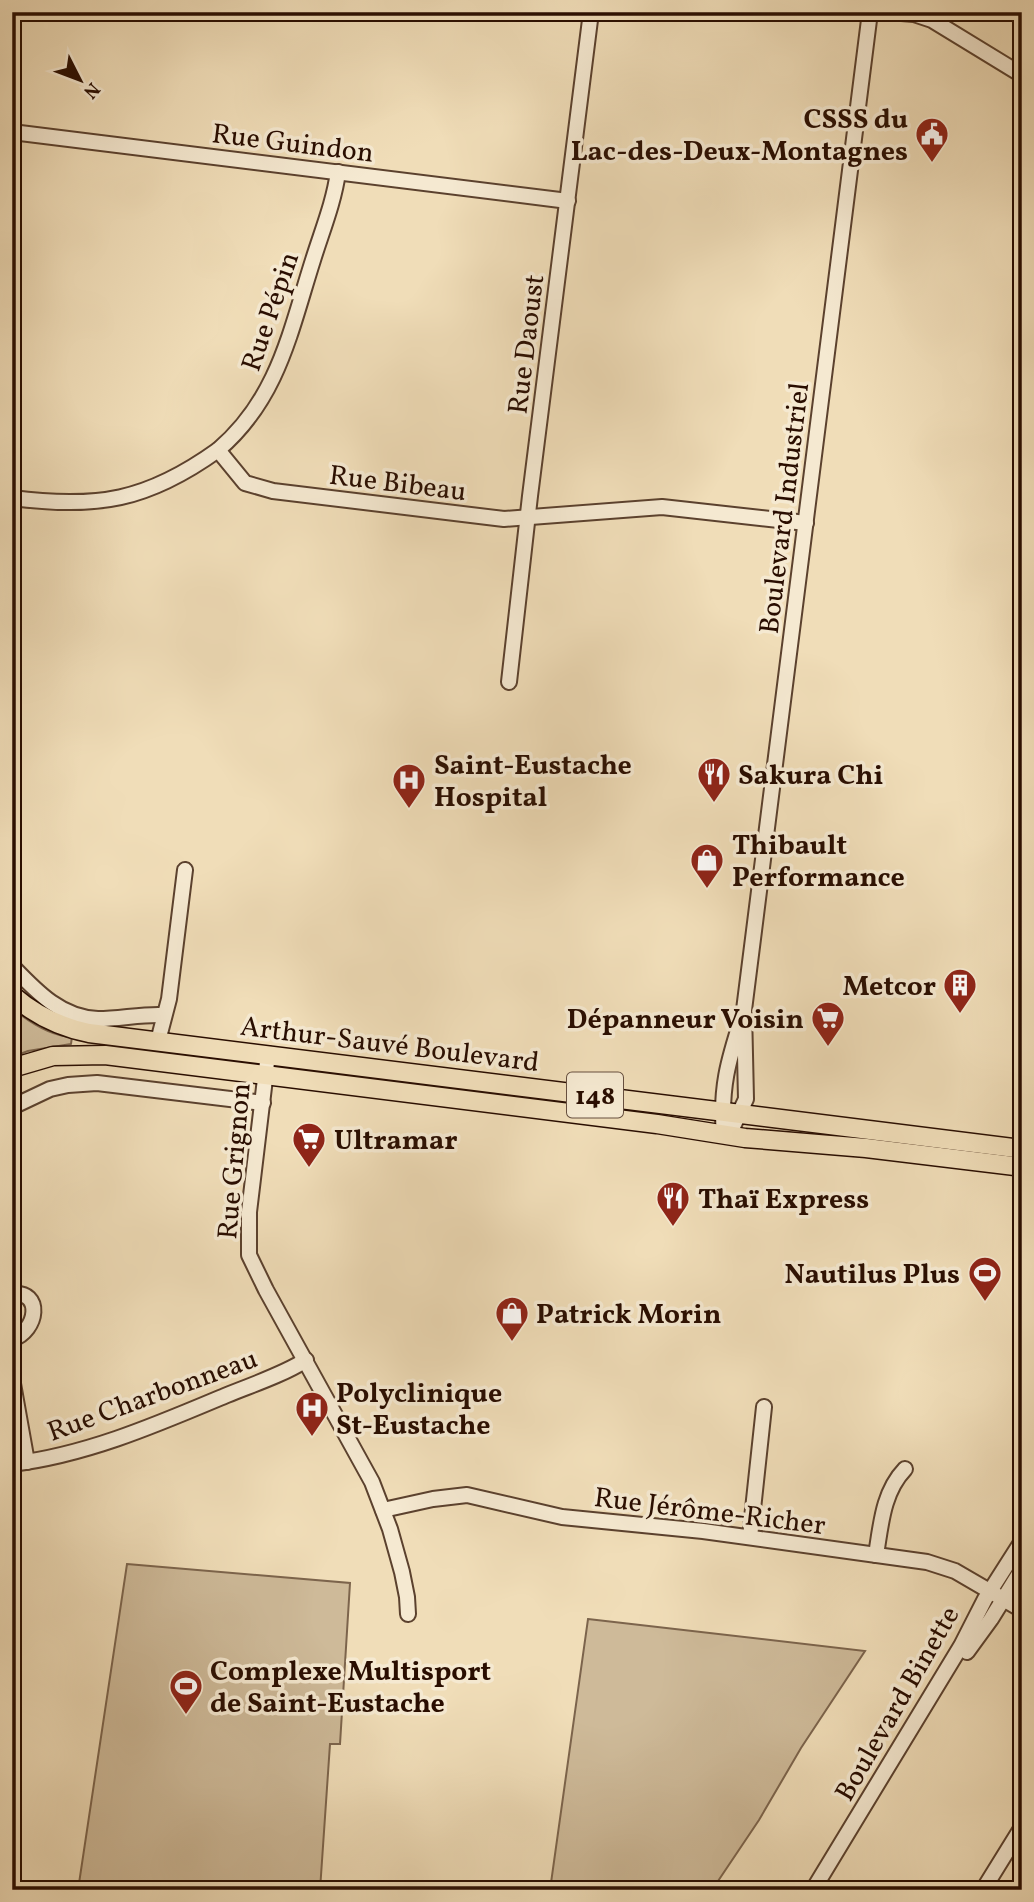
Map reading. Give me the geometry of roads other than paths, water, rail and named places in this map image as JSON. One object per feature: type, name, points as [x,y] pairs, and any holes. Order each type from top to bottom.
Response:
[{"type":"main road","name":"Arthur-Sauvé Boulevard","points":[[12,995],[37,1014],[66,1028],[89,1033],[1022,1149]]},
{"type":"main road","name":"Arthur-Sauvé Boulevard","points":[[12,1068],[53,1056],[84,1054],[727,1135],[1022,1167]]},
{"type":"street","name":"Rue Daoust","points":[[509,681],[591,12]]},
{"type":"street","name":"Boulevard Industriel","points":[[727,1135],[741,1113],[746,1094],[744,1010],[870,12]]},
{"type":"street","points":[[889,12],[914,14],[932,20],[1022,75]]},
{"type":"street","name":"Rue Guindon","points":[[12,132],[568,201]]},
{"type":"street","name":"Rue Pépin","points":[[218,450],[258,406],[275,374],[334,192],[338,172]]},
{"type":"street","name":"Rue Bibeau","points":[[218,450],[243,481],[259,489],[504,519],[654,507],[806,523]]},
{"type":"street","points":[[12,498],[72,504],[123,498],[167,482],[218,450]]},
{"type":"street","points":[[158,1041],[169,999],[185,870]]},
{"type":"street","points":[[12,966],[48,1001],[77,1016],[98,1019],[163,1015]]},
{"type":"street","name":"Boulevard Industriel","points":[[727,1135],[722,1098],[731,1052],[744,1010]]},
{"type":"street","name":"Rue Grignon","points":[[268,1054],[249,1212],[248,1250],[266,1290],[363,1463],[383,1510],[404,1582],[408,1614]]},
{"type":"street","points":[[12,1107],[50,1089],[97,1083],[262,1103]]},
{"type":"street","points":[[12,1294],[27,1297],[32,1303],[33,1312],[28,1329],[12,1339]]},
{"type":"street","name":"Rue Charbonneau","points":[[20,1463],[82,1450],[146,1428],[282,1373],[306,1360]]},
{"type":"street","points":[[12,1378],[20,1463]]},
{"type":"street","points":[[750,1537],[764,1408]]},
{"type":"street","points":[[876,1555],[887,1498],[894,1481],[905,1469]]},
{"type":"street","name":"Rue Jérôme-Richer","points":[[383,1510],[467,1495],[562,1517],[750,1537],[876,1555],[946,1567],[1022,1609]]},
{"type":"street","name":"Boulevard Binette","points":[[813,1890],[1022,1541]]},
{"type":"street","name":"Boulevard Binette","points":[[821,1890],[965,1655],[1022,1569]]},
{"type":"street","points":[[984,1890],[1022,1827]]},
{"type":"place","name":"CSSS du Lac-des-Deux-Montagnes","points":[[932,164]]},
{"type":"place","name":"Sakura Chi","points":[[714,804]]},
{"type":"place","name":"Saint-Eustache Hospital","points":[[409,810]]},
{"type":"place","name":"Thibault Performance","points":[[707,890]]},
{"type":"place","name":"Metcor","points":[[960,1015]]},
{"type":"place","name":"Dépanneur Voisin","points":[[828,1048]]},
{"type":"place","name":"Ultramar","points":[[309,1169]]},
{"type":"place","name":"Thaï Express","points":[[673,1228]]},
{"type":"place","name":"Nautilus Plus","points":[[985,1303]]},
{"type":"place","name":"Patrick Morin","points":[[512,1343]]},
{"type":"place","name":"Polyclinique St-Eustache","points":[[312,1438]]},
{"type":"place","name":"Complexe Multisport de Saint-Eustache","points":[[186,1716]]}]
